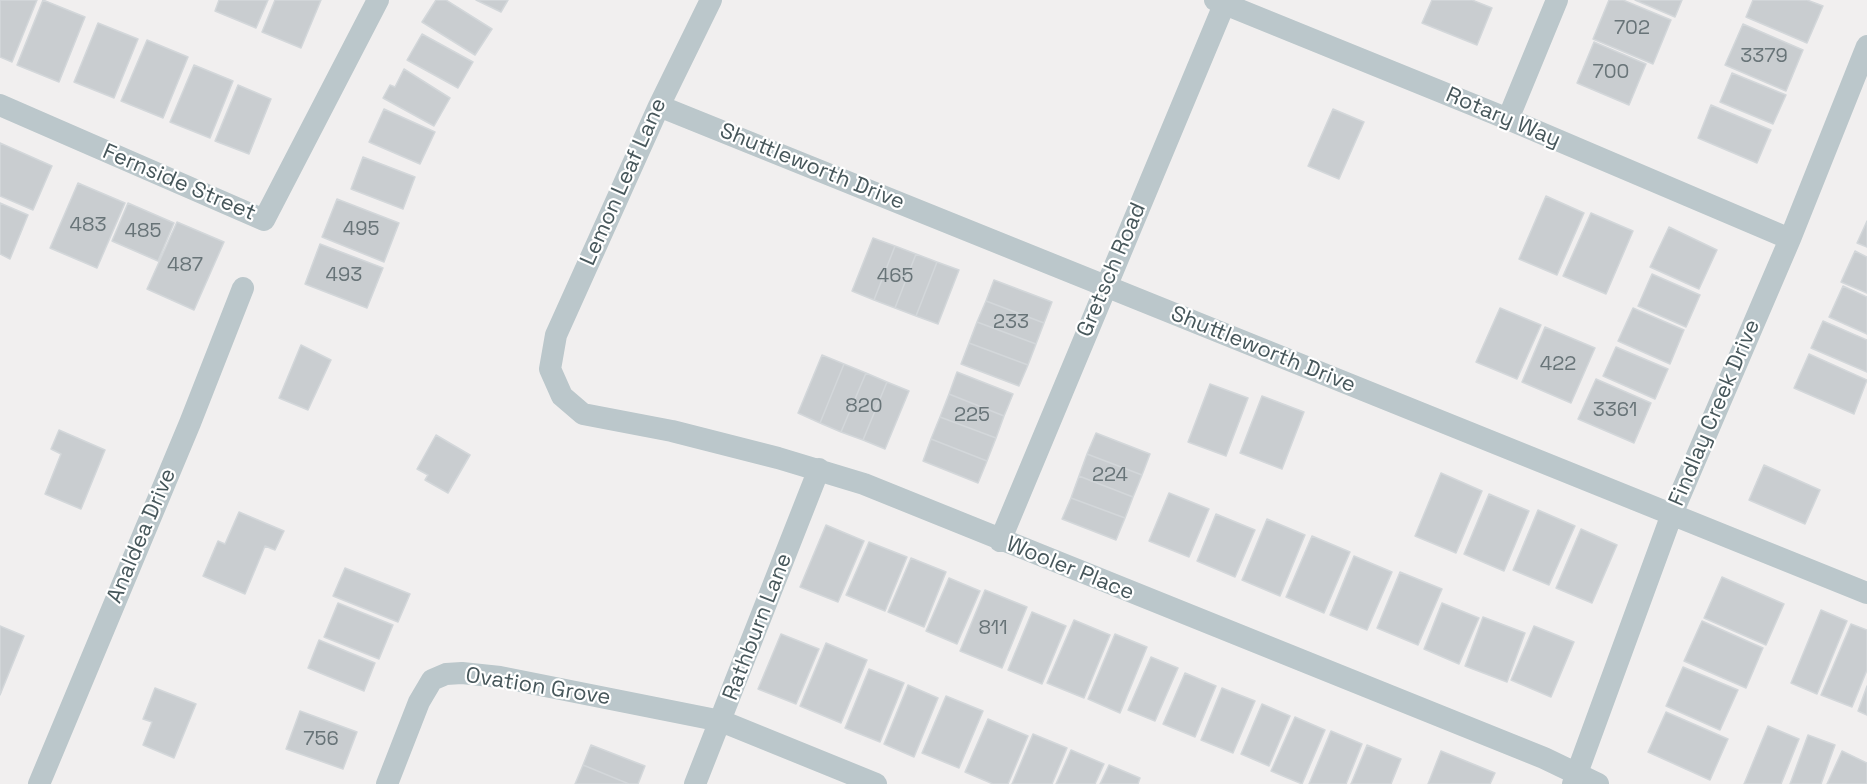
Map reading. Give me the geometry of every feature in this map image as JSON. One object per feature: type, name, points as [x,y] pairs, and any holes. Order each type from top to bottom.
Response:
[{"type":"street","name":"Fernside Street","points":[[0,105],[264,220],[378,0]]},
{"type":"street","name":"Lemon Leaf Lane","points":[[550,369],[556,335],[659,106],[711,0]]},
{"type":"street","points":[[1508,119],[1557,0]]},
{"type":"street","name":"Rotary Way","points":[[1222,1],[1790,239]]},
{"type":"street","name":"Gretsch Road","points":[[1000,541],[1222,1]]},
{"type":"street","name":"Findlay Creek Drive","points":[[1575,779],[1672,514],[1790,239],[1867,46]]},
{"type":"street","name":"Shuttleworth Drive","points":[[659,106],[1867,593]]},
{"type":"street","name":"Analdea Drive","points":[[39,784],[190,423],[243,288]]},
{"type":"street","name":"Wooler Place","points":[[550,369],[562,396],[583,414],[672,432],[819,468],[1575,779],[1598,784]]},
{"type":"street","name":"Rathburn Lane","points":[[695,784],[722,721],[819,468]]},
{"type":"street","name":"Ovation Grove","points":[[387,784],[419,702],[432,680],[446,674],[500,677],[722,721],[876,784]]},
{"type":"building","points":[[0,0],[37,0],[12,62],[0,57]]},
{"type":"building","points":[[43,0],[85,17],[59,82],[17,65]]},
{"type":"building","points":[[219,0],[268,0],[256,28],[215,11]]},
{"type":"building","points":[[275,0],[321,0],[301,48],[262,32]]},
{"type":"building","points":[[436,0],[446,0],[492,29],[475,55],[422,22]]},
{"type":"building","points":[[476,0],[508,0],[501,12]]},
{"type":"building","points":[[1432,0],[1472,0],[1492,8],[1477,45],[1422,23]]},
{"type":"building","points":[[1609,0],[1623,0],[1671,20],[1653,64],[1593,39]]},
{"type":"building","points":[[1635,0],[1682,0],[1675,17]]},
{"type":"building","points":[[1753,0],[1807,0],[1823,6],[1807,43],[1746,17]]},
{"type":"building","points":[[98,23],[138,39],[114,98],[74,82]]},
{"type":"building","points":[[1743,24],[1803,50],[1786,91],[1725,65]]},
{"type":"building","points":[[422,34],[473,62],[458,88],[407,60]]},
{"type":"building","points":[[147,40],[188,57],[163,118],[121,101]]},
{"type":"building","points":[[1594,42],[1646,64],[1629,105],[1577,83]]},
{"type":"building","points":[[194,65],[233,81],[210,138],[170,122]]},
{"type":"building","points":[[404,69],[450,98],[434,126],[383,98],[390,85],[395,87]]},
{"type":"building","points":[[1732,73],[1786,95],[1773,124],[1720,102]]},
{"type":"building","points":[[238,85],[271,99],[249,154],[215,141]]},
{"type":"building","points":[[1711,105],[1771,130],[1757,163],[1698,138]]},
{"type":"building","points":[[384,109],[435,132],[420,164],[369,142]]},
{"type":"building","points":[[1333,109],[1364,122],[1339,179],[1308,166]]},
{"type":"building","points":[[0,143],[52,166],[33,210],[0,196]]},
{"type":"building","points":[[363,157],[415,177],[403,209],[351,189]]},
{"type":"building","points":[[78,183],[125,203],[97,268],[50,248]]},
{"type":"building","points":[[1546,196],[1584,213],[1557,275],[1519,259]]},
{"type":"building","points":[[337,199],[399,223],[384,262],[322,237]]},
{"type":"building","points":[[0,203],[28,215],[10,259],[0,254]]},
{"type":"building","points":[[128,203],[174,223],[158,261],[112,241]]},
{"type":"building","points":[[1591,213],[1633,231],[1606,294],[1563,276]]},
{"type":"building","points":[[1867,221],[1867,247],[1857,243]]},
{"type":"building","points":[[177,222],[224,242],[194,310],[147,289]]},
{"type":"building","points":[[1669,227],[1717,250],[1699,289],[1650,267]]},
{"type":"building","points":[[873,238],[895,246],[874,300],[852,291]]},
{"type":"building","points":[[320,244],[383,268],[367,308],[305,284]]},
{"type":"building","points":[[895,246],[916,254],[895,308],[874,300]]},
{"type":"building","points":[[1855,251],[1867,257],[1867,293],[1841,282]]},
{"type":"building","points":[[916,254],[937,262],[916,316],[895,308]]},
{"type":"building","points":[[937,262],[959,270],[938,324],[916,316]]},
{"type":"building","points":[[1652,274],[1700,295],[1686,327],[1638,306]]},
{"type":"building","points":[[994,280],[1052,302],[1044,323],[986,301]]},
{"type":"building","points":[[1843,286],[1867,297],[1867,334],[1829,317]]},
{"type":"building","points":[[986,301],[1044,323],[1036,344],[977,322]]},
{"type":"building","points":[[1500,308],[1541,325],[1517,379],[1476,362]]},
{"type":"building","points":[[1633,308],[1684,330],[1670,364],[1618,341]]},
{"type":"building","points":[[1823,321],[1867,340],[1867,372],[1811,348]]},
{"type":"building","points":[[977,322],[1036,344],[1028,365],[969,343]]},
{"type":"building","points":[[1545,327],[1595,348],[1571,403],[1522,382]]},
{"type":"building","points":[[969,343],[1028,365],[1019,386],[961,364]]},
{"type":"building","points":[[301,345],[331,360],[308,410],[279,398]]},
{"type":"building","points":[[1616,347],[1668,369],[1655,399],[1603,376]]},
{"type":"building","points":[[1809,354],[1867,380],[1854,414],[1794,388]]},
{"type":"building","points":[[822,355],[844,364],[820,423],[798,413]]},
{"type":"building","points":[[844,364],[866,373],[841,432],[820,423]]},
{"type":"building","points":[[957,372],[1013,394],[1004,416],[949,394]]},
{"type":"building","points":[[866,373],[887,382],[863,440],[841,432]]},
{"type":"building","points":[[1596,379],[1651,403],[1634,443],[1578,419]]},
{"type":"building","points":[[887,382],[909,391],[885,449],[863,440]]},
{"type":"building","points":[[1210,384],[1248,398],[1226,456],[1188,442]]},
{"type":"building","points":[[949,394],[1004,416],[996,438],[940,417]]},
{"type":"building","points":[[1262,396],[1304,412],[1282,469],[1240,453]]},
{"type":"building","points":[[940,417],[996,438],[987,461],[931,439]]},
{"type":"building","points":[[59,430],[105,450],[81,509],[45,494],[61,454],[51,449]]},
{"type":"building","points":[[1096,433],[1150,454],[1142,475],[1087,454]]},
{"type":"building","points":[[436,435],[470,455],[448,493],[425,480],[428,475],[417,469]]},
{"type":"building","points":[[931,439],[987,461],[978,483],[923,461]]},
{"type":"building","points":[[1087,454],[1142,475],[1133,497],[1079,476]]},
{"type":"building","points":[[1764,465],[1820,490],[1805,524],[1749,500]]},
{"type":"building","points":[[1441,473],[1482,491],[1456,553],[1415,536]]},
{"type":"building","points":[[1079,476],[1133,497],[1125,518],[1071,498]]},
{"type":"building","points":[[1169,493],[1209,509],[1189,557],[1149,541]]},
{"type":"building","points":[[1489,494],[1529,511],[1504,571],[1464,554]]},
{"type":"building","points":[[1071,498],[1125,518],[1116,540],[1062,519]]},
{"type":"building","points":[[1538,510],[1575,526],[1549,585],[1513,570]]},
{"type":"building","points":[[239,512],[284,531],[275,550],[265,546],[245,594],[203,576],[218,541],[225,544]]},
{"type":"building","points":[[1216,514],[1255,530],[1235,577],[1197,561]]},
{"type":"building","points":[[1267,519],[1305,535],[1280,596],[1242,580]]},
{"type":"building","points":[[826,525],[864,541],[838,602],[800,587]]},
{"type":"building","points":[[1581,529],[1617,545],[1592,603],[1556,588]]},
{"type":"building","points":[[1312,536],[1350,552],[1324,613],[1286,597]]},
{"type":"building","points":[[869,542],[907,557],[885,611],[846,595]]},
{"type":"building","points":[[1354,556],[1392,572],[1367,630],[1330,615]]},
{"type":"building","points":[[911,558],[946,572],[924,627],[888,612]]},
{"type":"building","points":[[345,568],[410,594],[398,622],[333,596]]},
{"type":"building","points":[[1400,572],[1442,589],[1418,645],[1377,628]]},
{"type":"building","points":[[1722,577],[1784,604],[1766,645],[1704,618]]},
{"type":"building","points":[[949,578],[980,591],[957,644],[926,631]]},
{"type":"building","points":[[985,590],[1027,607],[1002,668],[960,651]]},
{"type":"building","points":[[338,603],[393,625],[379,659],[324,637]]},
{"type":"building","points":[[1442,603],[1479,618],[1459,664],[1424,649]]},
{"type":"building","points":[[1821,610],[1847,621],[1817,694],[1791,683]]},
{"type":"building","points":[[1032,612],[1066,626],[1042,684],[1008,670]]},
{"type":"building","points":[[1483,617],[1525,633],[1507,682],[1465,666]]},
{"type":"building","points":[[1074,620],[1110,635],[1084,698],[1047,683]]},
{"type":"building","points":[[1702,621],[1763,648],[1746,688],[1684,661]]},
{"type":"building","points":[[1851,624],[1867,630],[1867,670],[1852,707],[1821,695]]},
{"type":"building","points":[[0,626],[24,636],[0,695]]},
{"type":"building","points":[[1534,626],[1574,642],[1551,697],[1511,680]]},
{"type":"building","points":[[781,634],[819,649],[796,704],[758,689]]},
{"type":"building","points":[[1115,634],[1147,647],[1120,713],[1088,699]]},
{"type":"building","points":[[319,640],[375,663],[364,691],[308,668]]},
{"type":"building","points":[[826,643],[867,660],[841,723],[800,706]]},
{"type":"building","points":[[1151,657],[1178,668],[1155,721],[1128,710]]},
{"type":"building","points":[[1683,667],[1738,690],[1720,730],[1666,706]]},
{"type":"building","points":[[869,669],[904,683],[880,742],[845,728]]},
{"type":"building","points":[[1185,673],[1216,686],[1195,737],[1163,724]]},
{"type":"building","points":[[908,685],[938,698],[914,757],[884,744]]},
{"type":"building","points":[[1867,686],[1867,715],[1858,711]]},
{"type":"building","points":[[155,688],[196,704],[174,758],[143,745],[152,722],[143,719]]},
{"type":"building","points":[[1222,688],[1255,701],[1233,753],[1201,740]]},
{"type":"building","points":[[946,696],[983,711],[959,768],[922,753]]},
{"type":"building","points":[[1262,704],[1290,716],[1269,766],[1241,754]]},
{"type":"building","points":[[300,711],[357,732],[343,769],[286,749]]},
{"type":"building","points":[[1666,712],[1728,739],[1710,780],[1648,752]]},
{"type":"building","points":[[1295,717],[1325,730],[1302,784],[1271,771]]},
{"type":"building","points":[[988,719],[1028,736],[1008,784],[993,784],[965,772]]},
{"type":"building","points":[[1768,726],[1799,739],[1781,784],[1744,784]]},
{"type":"building","points":[[1331,731],[1362,744],[1346,784],[1309,784]]},
{"type":"building","points":[[1033,734],[1067,748],[1052,784],[1012,784]]},
{"type":"building","points":[[1808,735],[1835,745],[1821,784],[1790,784]]},
{"type":"building","points":[[591,745],[645,766],[638,784],[629,784],[583,765]]},
{"type":"building","points":[[1367,745],[1401,759],[1391,784],[1351,784]]},
{"type":"building","points":[[1071,750],[1104,764],[1095,784],[1056,784]]},
{"type":"building","points":[[1441,751],[1495,773],[1490,784],[1428,784]]},
{"type":"building","points":[[1842,751],[1867,763],[1867,784],[1827,784]]},
{"type":"building","points":[[583,765],[629,784],[575,784]]},
{"type":"building","points":[[1109,765],[1140,778],[1138,784],[1100,784]]}]
